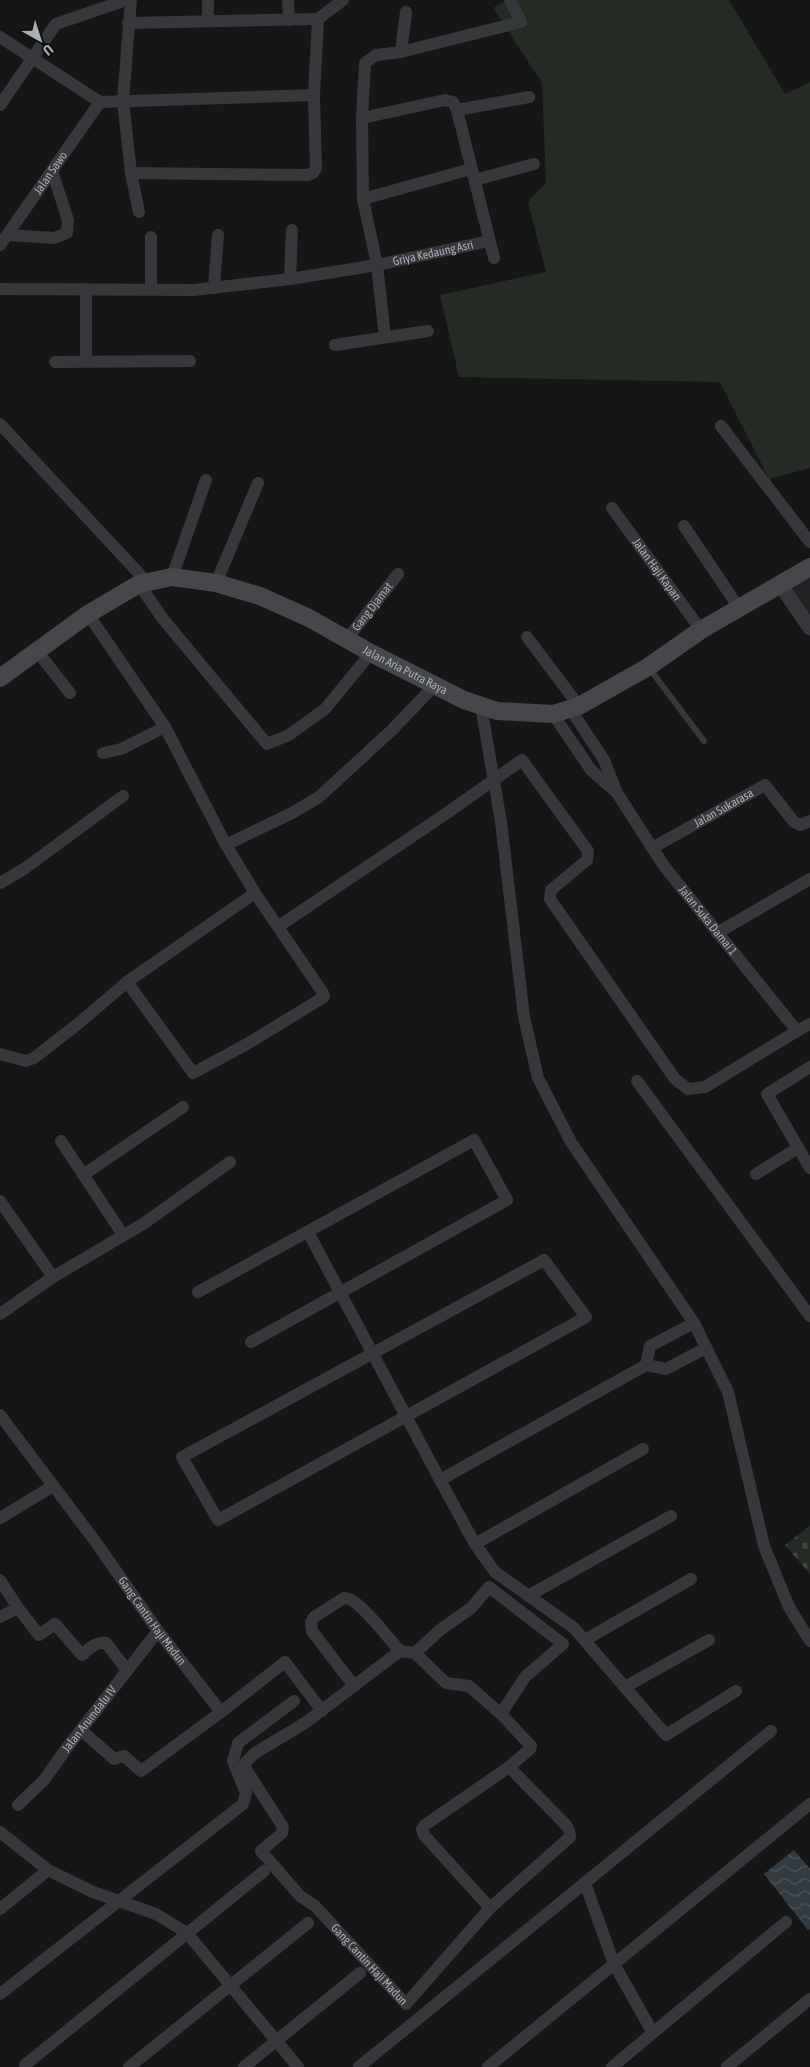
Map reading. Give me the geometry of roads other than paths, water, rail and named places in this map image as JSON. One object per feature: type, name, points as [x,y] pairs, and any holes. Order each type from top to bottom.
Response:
[{"type":"main road","name":"Jalan Aria Putra Raya","points":[[0,678],[88,614],[142,583],[172,578],[216,583],[260,596],[309,618],[371,653],[464,700],[497,711],[553,714],[575,708],[648,667],[701,630],[810,567]]},
{"type":"street","points":[[0,104],[56,24],[126,0]]},
{"type":"street","points":[[131,0],[123,102],[131,173],[140,212]]},
{"type":"street","points":[[208,0],[208,20]]},
{"type":"street","points":[[288,0],[289,20]]},
{"type":"street","points":[[128,24],[208,20],[318,19],[343,0]]},
{"type":"street","name":"Griya Kedaung Asri","points":[[385,337],[376,265],[364,199],[362,118],[365,63],[376,55],[401,52],[521,22],[510,0]]},
{"type":"street","points":[[401,52],[406,12]]},
{"type":"street","points":[[131,173],[307,175],[313,173],[316,168],[314,95],[318,19]]},
{"type":"street","points":[[0,37],[100,102],[314,95]]},
{"type":"street","points":[[362,118],[445,100],[453,102],[457,110],[529,97]]},
{"type":"street","name":"Jalan Sawo","points":[[4,240],[100,102]]},
{"type":"street","name":"Griya Kedaung Asri","points":[[457,110],[494,258]]},
{"type":"street","points":[[364,199],[473,174],[534,164]]},
{"type":"street","points":[[4,240],[54,238],[67,233],[68,220],[52,171]]},
{"type":"street","points":[[290,279],[292,230]]},
{"type":"street","points":[[214,288],[218,235]]},
{"type":"street","points":[[151,237],[151,289]]},
{"type":"street","name":"Griya Kedaung Asri","points":[[0,289],[194,290],[290,279],[376,265],[489,241]]},
{"type":"street","points":[[86,289],[86,361]]},
{"type":"street","points":[[335,345],[428,331]]},
{"type":"street","points":[[55,362],[190,361]]},
{"type":"street","points":[[0,424],[142,583],[163,619],[267,744],[289,735],[325,709],[371,653]]},
{"type":"street","points":[[721,426],[810,542]]},
{"type":"street","points":[[172,578],[206,480]]},
{"type":"street","points":[[216,583],[258,483]]},
{"type":"street","name":"Jalan Haji Kapan","points":[[612,508],[701,630]]},
{"type":"street","points":[[684,526],[739,608]]},
{"type":"street","name":"Gang Djamat","points":[[347,640],[398,574]]},
{"type":"street","points":[[780,584],[810,628]]},
{"type":"street","points":[[88,614],[165,727],[226,845],[255,894],[279,926],[324,997],[197,1072],[191,1071],[127,982]]},
{"type":"street","name":"Jalan Suka Damai 1","points":[[527,637],[575,708],[604,760],[617,793],[664,866],[797,1031]]},
{"type":"street","points":[[37,651],[70,693]]},
{"type":"street","points":[[226,845],[292,813],[319,797],[392,730],[435,685]]},
{"type":"street","points":[[481,706],[501,822],[524,1017],[538,1078],[571,1142],[694,1322],[728,1392],[764,1546],[789,1607],[810,1640]]},
{"type":"street","name":"Jalan Suka Damai 1","points":[[553,714],[591,770],[617,793]]},
{"type":"street","points":[[102,754],[121,749],[165,727]]},
{"type":"street","points":[[279,926],[522,760],[588,851],[586,860],[551,890],[550,899],[675,1079],[688,1089],[705,1087],[810,1024]]},
{"type":"street","name":"Jalan Sukarasa","points":[[652,848],[765,785],[794,822],[800,825],[810,821]]},
{"type":"street","points":[[0,884],[24,869],[123,796]]},
{"type":"street","points":[[717,933],[810,879]]},
{"type":"street","points":[[0,1054],[26,1061],[34,1058],[127,982],[255,894]]},
{"type":"street","points":[[810,1067],[767,1094],[810,1168]]},
{"type":"street","points":[[637,1081],[810,1316]]},
{"type":"street","points":[[83,1174],[183,1107]]},
{"type":"street","points":[[198,1292],[474,1140],[507,1200],[251,1342]]},
{"type":"street","points":[[61,1141],[123,1235]]},
{"type":"street","points":[[756,1174],[798,1148]]},
{"type":"street","points":[[0,1314],[53,1277],[143,1224],[230,1162]]},
{"type":"street","points":[[0,1201],[53,1277]]},
{"type":"street","points":[[308,1232],[475,1544],[495,1572],[574,1628],[666,1735],[736,1691]]},
{"type":"street","points":[[544,1260],[586,1317],[406,1416],[218,1520],[182,1457],[544,1260]]},
{"type":"street","points":[[646,1365],[650,1346],[694,1322]]},
{"type":"street","points":[[440,1480],[646,1365],[666,1369],[706,1348]]},
{"type":"street","name":"Gang Cantin Haji Madun","points":[[0,1415],[95,1541],[158,1631],[221,1712]]},
{"type":"street","points":[[475,1544],[643,1449]]},
{"type":"street","points":[[0,1518],[53,1486]]},
{"type":"street","points":[[528,1596],[671,1516]]},
{"type":"street","points":[[585,1640],[691,1579]]},
{"type":"street","points":[[0,1580],[18,1608],[39,1635],[55,1624],[82,1654],[102,1642],[106,1644],[127,1670]]},
{"type":"street","points":[[415,1653],[440,1630],[471,1608],[489,1587],[563,1644],[525,1677],[501,1714]]},
{"type":"street","points":[[354,1686],[312,1631],[311,1622],[314,1617],[344,1598],[349,1598],[359,1604],[400,1651],[415,1653],[446,1683],[469,1686],[501,1714],[531,1746],[509,1768],[424,1825],[422,1830],[424,1835],[490,1908],[570,1838],[570,1830],[566,1825],[509,1768]]},
{"type":"street","points":[[0,1617],[18,1608]]},
{"type":"street","name":"Jalan Arumdalu IV","points":[[18,1805],[44,1780],[158,1631]]},
{"type":"street","points":[[625,1687],[709,1640]]},
{"type":"street","name":"Gang Cantin Haji Madun","points":[[400,1651],[305,1724],[255,1753],[246,1762],[246,1768],[283,1827],[282,1833],[261,1850],[300,1896],[315,1906],[406,2004],[490,1908]]},
{"type":"street","points":[[81,1730],[114,1759],[124,1756],[141,1771],[285,1662],[322,1711]]},
{"type":"street","points":[[0,1994],[243,1804],[246,1793],[233,1761],[238,1743],[294,1701]]},
{"type":"street","points":[[359,2067],[772,1731]]},
{"type":"street","points":[[488,2067],[810,1804]]},
{"type":"street","points":[[0,1832],[48,1870],[93,1892],[156,1914],[187,1933],[298,2067]]},
{"type":"street","points":[[0,1909],[48,1870]]},
{"type":"street","points":[[25,2065],[264,1871]]},
{"type":"street","points":[[586,1883],[614,1964],[652,2033]]},
{"type":"street","points":[[612,2067],[786,1922]]},
{"type":"street","points":[[129,2067],[308,1923]]},
{"type":"street","points":[[244,2067],[360,1973]]},
{"type":"street","points":[[727,2067],[810,2000]]},
{"type":"lane","points":[[648,667],[704,741]]},
{"type":"water","points":[[794,1850],[810,1869],[810,1929],[808,1930],[764,1874]]}]
